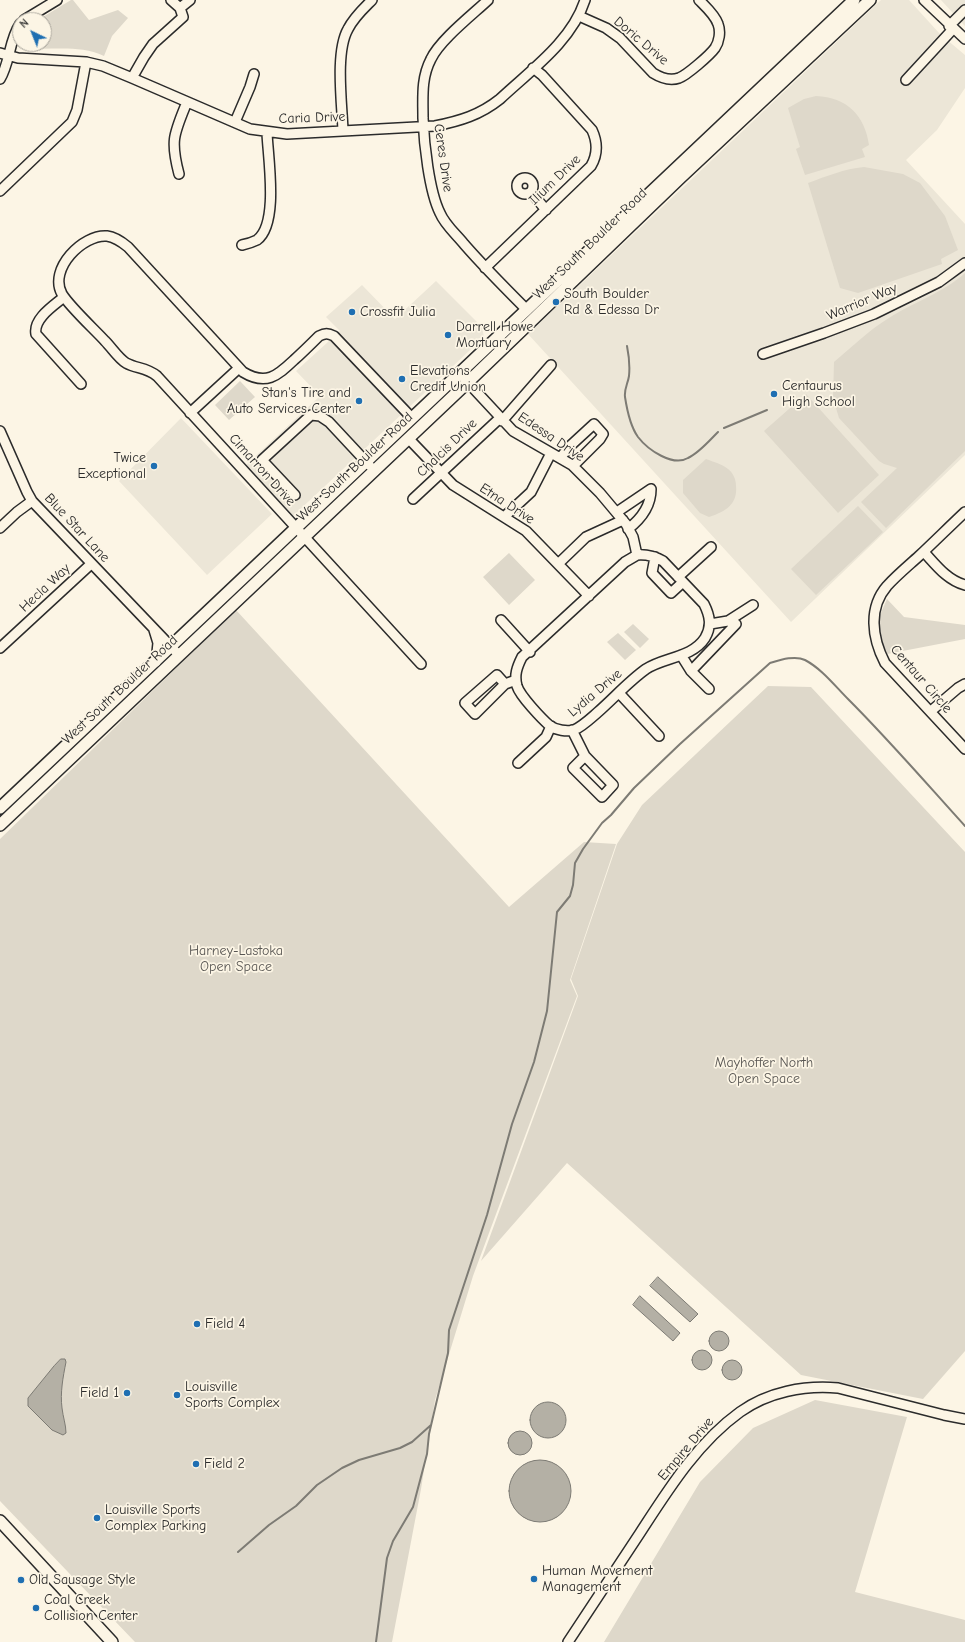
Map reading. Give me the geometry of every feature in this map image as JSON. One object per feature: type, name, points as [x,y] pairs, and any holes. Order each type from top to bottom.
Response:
[{"type":"main road","name":"West South Boulder Road","points":[[0,808],[854,0]]},
{"type":"main road","name":"West South Boulder Road","points":[[0,825],[870,0]]},
{"type":"main road","points":[[0,1522],[112,1642]]},
{"type":"street","points":[[37,12],[57,0]]},
{"type":"street","points":[[132,78],[153,44],[183,17],[180,8],[171,0]]},
{"type":"street","points":[[180,8],[190,0]]},
{"type":"street","points":[[343,131],[341,58],[343,43],[347,30],[355,18],[372,0]]},
{"type":"street","name":"Ceres Drive","points":[[488,0],[440,45],[432,57],[423,81],[423,127],[431,184],[440,214],[446,224],[485,268],[527,310]]},
{"type":"street","name":"Caria Drive","points":[[4,54],[36,60],[86,62],[132,78],[250,129],[267,133],[287,134],[423,127],[458,122],[474,116],[490,107],[559,43],[580,16],[585,0]]},
{"type":"street","name":"Doric Drive","points":[[580,16],[606,28],[620,38],[653,73],[668,79],[678,78],[687,75],[714,49],[718,40],[718,24],[714,17],[699,0]]},
{"type":"street","points":[[924,0],[951,28],[965,39]]},
{"type":"street","points":[[906,80],[965,10]]},
{"type":"street","points":[[0,79],[3,74],[4,54],[12,39]]},
{"type":"street","points":[[0,191],[72,122],[77,110],[86,62]]},
{"type":"street","name":"Ilium Drive","points":[[485,268],[592,166],[595,159],[597,148],[596,138],[592,130],[542,75],[533,68]]},
{"type":"street","points":[[235,122],[254,74]]},
{"type":"street","points":[[179,174],[174,155],[173,143],[176,130],[187,102]]},
{"type":"street","points":[[242,245],[257,240],[268,221],[271,206],[267,133]]},
{"type":"street","points":[[531,192],[546,210]]},
{"type":"street","name":"Cimarron Drive","points":[[412,418],[334,336],[330,334],[319,336],[279,374],[268,379],[248,375],[239,368],[128,247],[116,238],[108,236],[93,238],[86,241],[68,258],[60,270],[58,279],[64,297],[125,362],[150,370],[422,664]]},
{"type":"street","name":"Warrior Way","points":[[763,354],[861,319],[939,282],[956,271],[965,262]]},
{"type":"street","points":[[64,297],[39,320],[36,325],[36,334],[81,384]]},
{"type":"street","name":"Chalcis Drive","points":[[413,500],[440,472],[501,419],[552,366]]},
{"type":"street","points":[[190,413],[239,368]]},
{"type":"street","name":"Edessa Drive","points":[[460,374],[513,431],[551,453],[561,457],[573,466],[600,493],[626,524]]},
{"type":"street","points":[[295,495],[262,460],[310,415],[320,416],[329,422],[374,471]]},
{"type":"street","points":[[561,457],[569,447],[594,424],[603,434],[600,439],[573,466]]},
{"type":"street","name":"Blue Star Lane","points":[[0,431],[32,501],[179,655]]},
{"type":"street","name":"Etna Drive","points":[[408,438],[453,485],[526,531],[589,596]]},
{"type":"street","points":[[504,517],[531,492],[551,453]]},
{"type":"street","points":[[558,564],[586,537],[641,519],[651,498],[651,489],[617,512]]},
{"type":"street","points":[[0,528],[17,512],[32,501]]},
{"type":"street","name":"Centaur Circle","points":[[965,512],[887,586],[875,609],[873,624],[878,649],[885,663],[965,749]]},
{"type":"street","points":[[626,524],[632,537],[637,555]]},
{"type":"street","points":[[655,557],[652,574],[671,593],[680,580],[711,547]]},
{"type":"street","points":[[924,552],[947,576],[958,583],[965,585]]},
{"type":"street","points":[[518,763],[546,737],[551,726],[521,696],[516,680],[517,666],[522,657],[530,652],[625,562],[637,555],[646,554],[663,561],[704,604],[708,612],[710,624],[732,622]]},
{"type":"street","name":"Hecla Way","points":[[0,648],[91,564]]},
{"type":"street","points":[[691,671],[732,622],[753,605]]},
{"type":"street","points":[[502,620],[530,652]]},
{"type":"street","name":"Lydia Drive","points":[[551,726],[562,730],[572,730],[585,724],[635,677],[648,668],[681,655],[696,647],[704,639],[710,624]]},
{"type":"street","points":[[154,629],[158,643],[156,662]]},
{"type":"street","points":[[681,655],[691,671],[708,689]]},
{"type":"street","points":[[505,684],[516,680]]},
{"type":"street","points":[[931,711],[958,688],[965,684]]},
{"type":"street","points":[[618,693],[659,736]]},
{"type":"street","points":[[572,730],[585,756],[613,785],[602,798],[573,768],[585,756]]},
{"type":"street","name":"Empire Drive","points":[[568,1642],[662,1499],[702,1446],[723,1425],[740,1411],[758,1401],[777,1394],[805,1387],[822,1387],[838,1388],[965,1419]]},
{"type":"shaded area","name":"Centaurus High School","points":[[881,0],[909,0],[940,34],[965,55],[965,88],[937,130],[906,160],[965,224],[965,455],[791,622],[528,334]]},
{"type":"shaded area","points":[[941,0],[965,0],[965,26],[963,24]]},
{"type":"shaded area","points":[[436,281],[482,327],[484,337],[293,516],[246,465],[320,396],[296,371],[340,331],[326,317],[362,285],[395,319]]},
{"type":"shaded area","points":[[181,418],[272,514],[207,575],[119,481]]},
{"type":"shaded area","points":[[658,1277],[698,1314],[690,1322],[650,1286]]},
{"type":"shaded area","points":[[640,1296],[680,1333],[673,1341],[633,1305]]},
{"type":"shaded area","points":[[719,1331],[726,1334],[729,1341],[726,1348],[719,1351],[712,1348],[709,1341],[712,1334]]},
{"type":"shaded area","points":[[702,1350],[709,1353],[712,1360],[709,1367],[702,1370],[695,1367],[692,1360],[695,1353]]},
{"type":"shaded area","points":[[61,1359],[65,1359],[66,1362],[61,1402],[66,1427],[66,1433],[63,1435],[52,1430],[28,1406],[28,1398]]},
{"type":"shaded area","points":[[732,1360],[739,1363],[742,1370],[739,1377],[732,1380],[725,1377],[722,1370],[725,1363]]},
{"type":"shaded area","points":[[548,1402],[561,1407],[566,1420],[561,1433],[548,1438],[535,1433],[530,1420],[535,1407]]},
{"type":"shaded area","points":[[520,1431],[529,1434],[532,1443],[529,1452],[520,1455],[511,1452],[508,1443],[511,1434]]},
{"type":"shaded area","points":[[540,1460],[552,1463],[562,1469],[568,1479],[571,1491],[568,1503],[562,1513],[552,1519],[540,1522],[528,1519],[518,1513],[512,1503],[509,1491],[512,1479],[518,1469],[528,1463]]},
{"type":"green space","points":[[73,0],[89,20],[118,10],[128,18],[112,36],[104,56],[84,50],[52,49],[51,12]]},
{"type":"green space","points":[[816,96],[837,100],[853,110],[863,125],[869,145],[862,149],[865,157],[805,175],[796,149],[800,147],[788,108],[804,99]]},
{"type":"green space","points":[[864,167],[903,174],[920,183],[945,216],[958,250],[941,259],[942,264],[858,293],[840,288],[808,183],[843,171]]},
{"type":"green space","points":[[965,273],[965,451],[886,528],[861,502],[897,468],[879,461],[839,418],[833,398],[834,362],[882,323],[899,312],[938,292]]},
{"type":"green space","points":[[240,381],[255,397],[229,420],[215,405]]},
{"type":"green space","points":[[806,394],[879,475],[838,513],[764,431]]},
{"type":"green space","points":[[706,459],[726,467],[733,474],[736,486],[735,498],[733,502],[725,510],[709,517],[700,513],[683,493],[683,480]]},
{"type":"green space","points":[[858,506],[883,532],[816,595],[791,569]]},
{"type":"green space","points":[[509,553],[535,580],[509,605],[483,577]]},
{"type":"green space","points":[[887,599],[904,617],[965,625],[965,639],[887,654],[879,636],[880,615]]},
{"type":"green space","name":"Harney-Lastoka Open Space","points":[[236,610],[509,907],[584,842],[616,844],[570,980],[577,996],[473,1276],[435,1400],[421,1489],[392,1642],[135,1642],[0,1501],[0,839]]},
{"type":"green space","points":[[633,624],[649,639],[640,648],[624,632]]},
{"type":"green space","points":[[618,633],[636,650],[625,660],[607,642]]},
{"type":"green space","name":"Mayhoffer North Open Space","points":[[768,686],[811,687],[965,852],[965,1351],[923,1399],[801,1375],[567,1163],[481,1261],[578,996],[571,979],[617,844],[642,805]]},
{"type":"green space","points":[[815,1400],[907,1417],[855,1592],[965,1620],[965,1642],[604,1642],[700,1482],[753,1428]]},
{"type":"waterway","points":[[627,346],[629,372],[625,397],[631,423],[635,433],[642,442],[661,456],[668,459],[682,460],[696,453],[718,432]]},
{"type":"waterway","points":[[724,428],[767,410]]},
{"type":"waterway","points":[[376,1642],[387,1558],[393,1541],[413,1507],[427,1454],[429,1434],[448,1353],[449,1330],[487,1215],[512,1124],[534,1062],[547,1011],[557,912],[570,896],[573,885],[575,863],[583,849],[602,823],[611,815],[634,788],[680,744],[770,663],[792,658],[805,660],[828,678],[893,746],[965,826]]},
{"type":"waterway","points":[[238,1552],[269,1525],[296,1506],[317,1485],[342,1468],[359,1460],[400,1448],[412,1442],[431,1425]]},
{"type":"place","name":"South Boulder Rd & Edessa Dr","points":[[556,302]]},
{"type":"place","name":"Crossfit Julia","points":[[352,312]]},
{"type":"place","name":"Darrell Howe Mortuary","points":[[448,335]]},
{"type":"place","name":"Elevations Credit Union","points":[[402,379]]},
{"type":"place","name":"Centaurus High School","points":[[774,394]]},
{"type":"place","name":"Stan's Tire and Auto Services Center","points":[[359,401]]},
{"type":"place","name":"Twice Exceptional","points":[[154,466]]},
{"type":"place","name":"Field 4","points":[[197,1324]]},
{"type":"place","name":"Field 1","points":[[127,1393]]},
{"type":"place","name":"Louisville Sports Complex","points":[[177,1395]]},
{"type":"place","name":"Field 2","points":[[196,1464]]},
{"type":"place","name":"Louisville Sports Complex Parking","points":[[97,1518]]},
{"type":"place","name":"Human Movement Management","points":[[534,1579]]},
{"type":"place","name":"Old Sausage Style","points":[[21,1580]]},
{"type":"place","name":"Coal Creek Collision Center","points":[[36,1608]]}]
